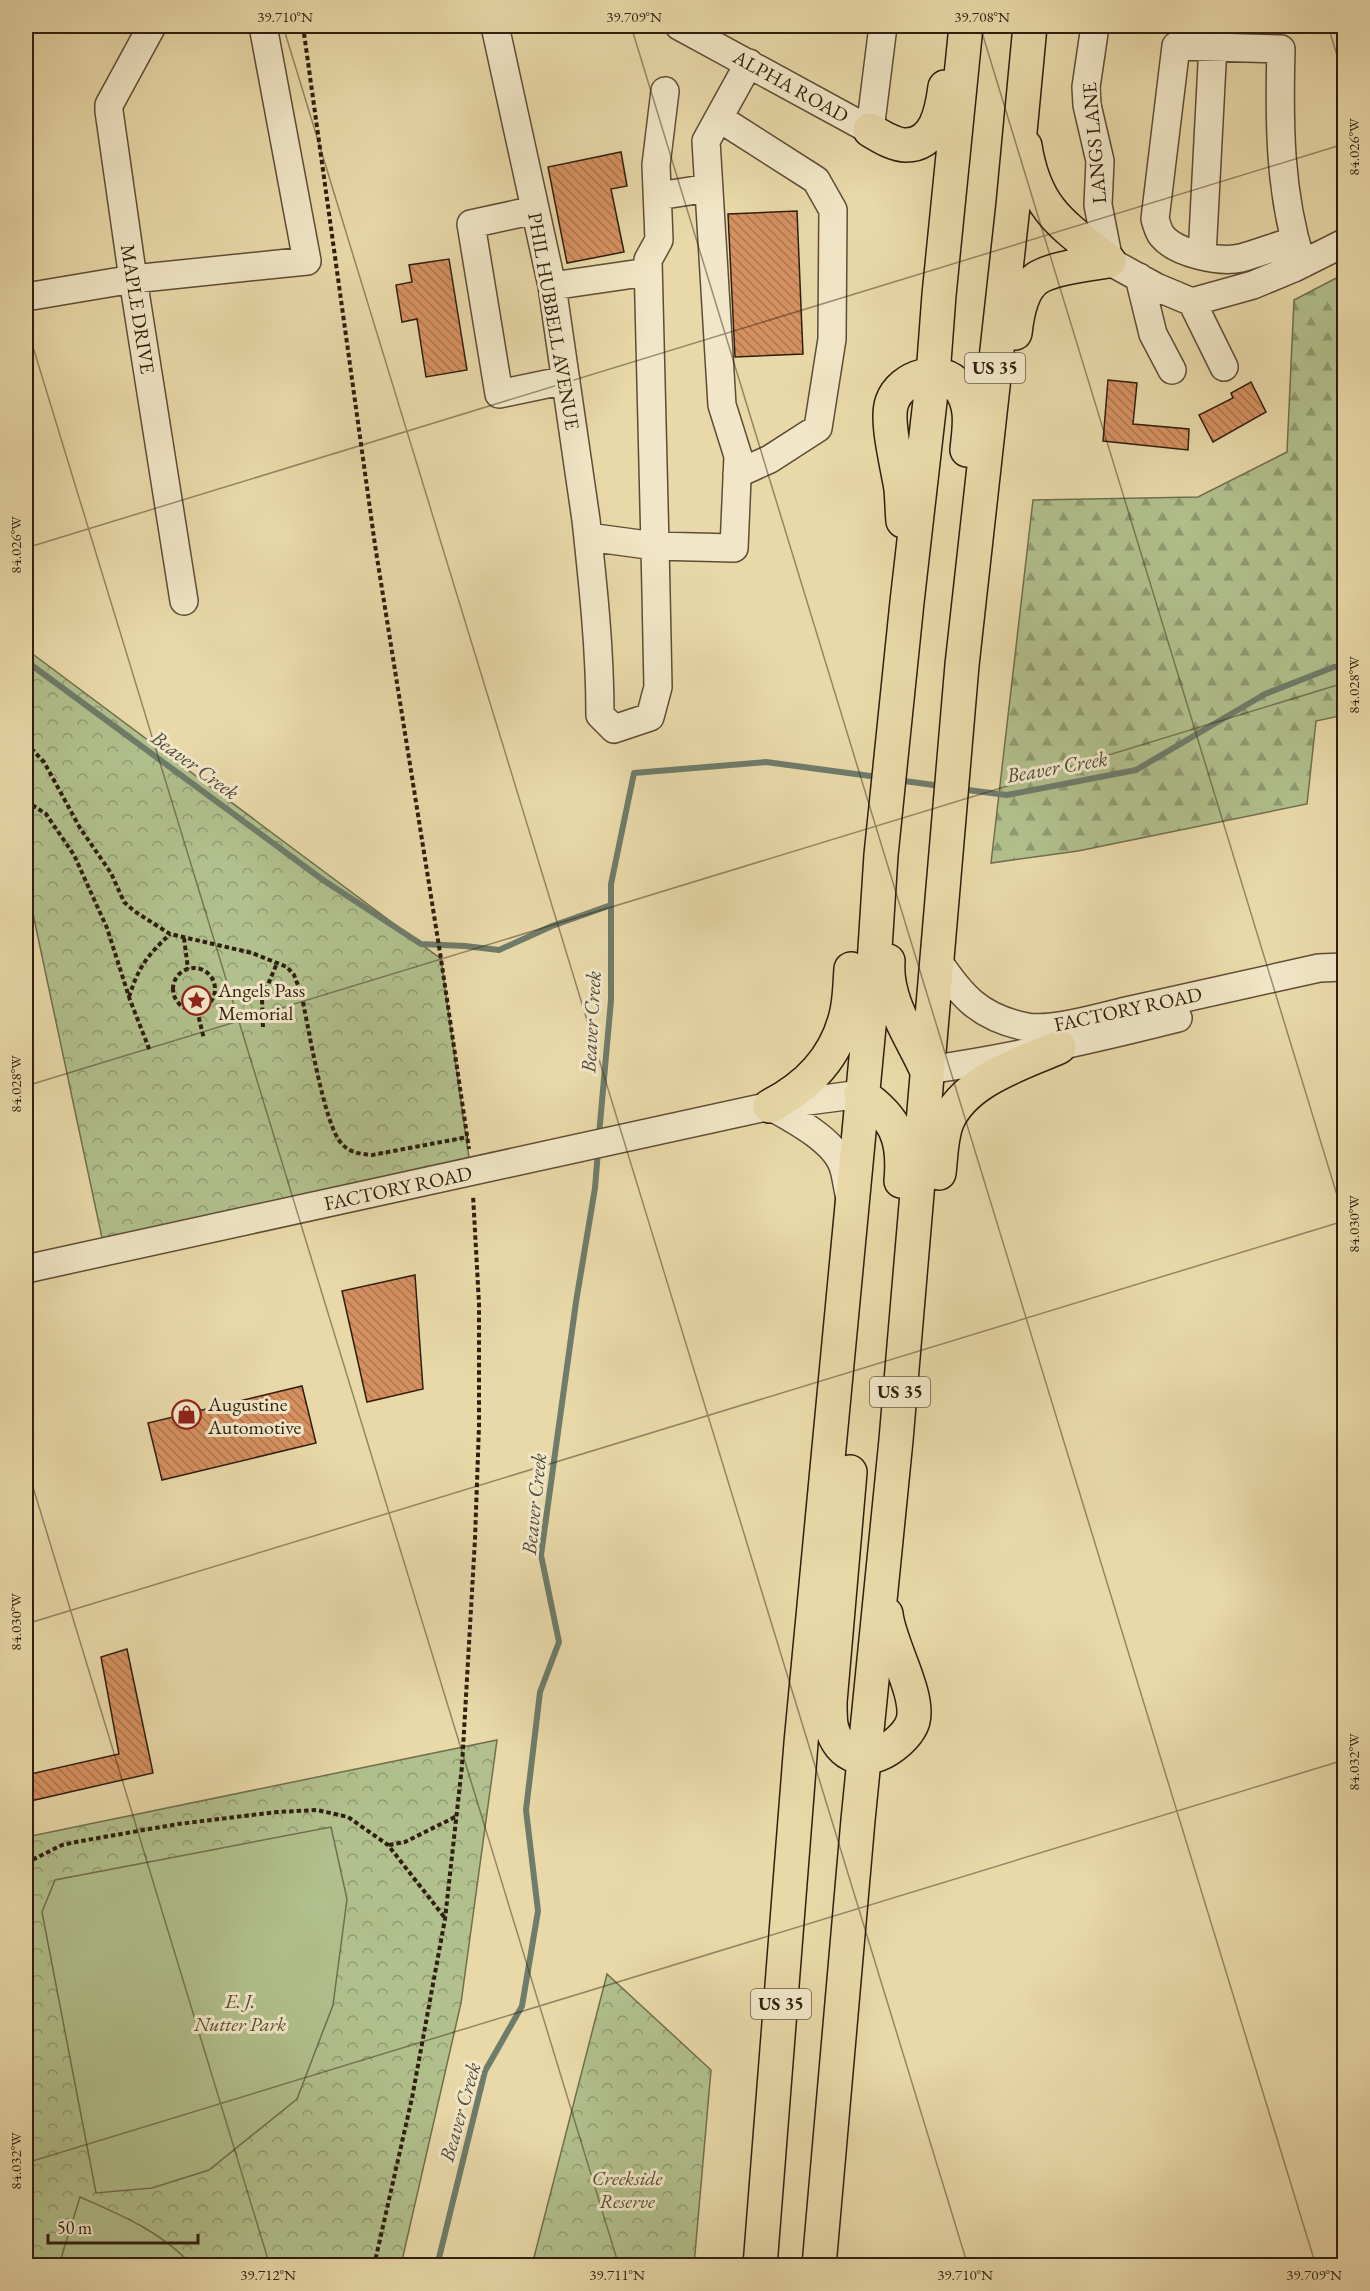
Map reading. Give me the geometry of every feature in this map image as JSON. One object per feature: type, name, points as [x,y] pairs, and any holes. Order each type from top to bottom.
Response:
[{"type":"highway","points":[[870,130],[904,145],[918,143],[929,134],[938,122],[943,104],[951,26]]},
{"type":"highway","points":[[916,709],[951,592],[971,416],[960,388],[948,376],[933,375],[966,26]]},
{"type":"highway","name":"US 35","points":[[819,2265],[864,1758],[896,1440],[936,957],[903,855],[916,709],[970,595],[1030,26]]},
{"type":"highway","points":[[1021,119],[1027,159],[1039,195],[1060,224],[1109,261]]},
{"type":"highway","points":[[970,595],[1000,526],[1017,320],[1026,290],[1038,278],[1085,264],[1109,261]]},
{"type":"highway","name":"US 35","points":[[760,2265],[801,1743],[861,1094],[872,995],[903,855],[916,709],[901,490],[891,436],[891,402],[902,385],[921,376],[933,375]]},
{"type":"highway","points":[[903,855],[888,965],[890,988],[895,1009],[927,1070]]},
{"type":"highway","points":[[771,1106],[808,1082],[826,1061],[839,1036],[903,855]]},
{"type":"highway","points":[[896,1440],[918,1405],[941,1148],[946,1123],[955,1109],[984,1080],[1059,1047]]},
{"type":"highway","points":[[861,1094],[880,1107],[892,1123],[902,1143],[903,1164],[861,1647],[869,1714]]},
{"type":"highway","points":[[852,1208],[865,1294],[830,1702],[831,1725],[839,1744],[853,1756],[864,1758],[887,1750],[903,1738],[913,1720],[911,1692],[887,1626],[883,1578]]},
{"type":"street","name":"MAPLE DRIVE","points":[[152,26],[109,105],[133,279],[184,601]]},
{"type":"street","points":[[26,297],[133,279],[307,261],[263,26]]},
{"type":"street","name":"PHIL HUBBELL AVENUE","points":[[495,26],[552,286],[588,537],[597,619],[600,715],[614,729],[650,717],[658,687],[654,546]]},
{"type":"street","name":"ALPHA ROAD","points":[[679,26],[870,130]]},
{"type":"street","points":[[870,130],[883,26]]},
{"type":"street","name":"LANGS LANE","points":[[1095,26],[1088,75],[1087,105],[1100,161],[1098,205],[1109,261]]},
{"type":"street","points":[[1298,252],[1283,175],[1279,126],[1281,49],[1214,36],[1176,45],[1155,219],[1157,229],[1163,238],[1202,256],[1220,259],[1298,252],[1344,243]]},
{"type":"street","points":[[1202,256],[1214,36]]},
{"type":"street","points":[[588,537],[654,546],[734,548],[738,456],[722,405],[706,141],[749,63]]},
{"type":"street","points":[[654,546],[648,260],[659,240],[656,165],[665,91]]},
{"type":"street","points":[[719,118],[816,180],[833,210],[832,339],[818,428],[770,459],[737,474]]},
{"type":"street","points":[[658,196],[709,188]]},
{"type":"street","points":[[535,210],[471,224],[499,394],[566,380]]},
{"type":"street","points":[[1192,302],[1253,285],[1298,252]]},
{"type":"street","points":[[1109,261],[1139,278],[1192,302],[1224,367]]},
{"type":"street","points":[[552,286],[648,272]]},
{"type":"street","points":[[1139,278],[1153,334],[1173,369]]},
{"type":"street","name":"FACTORY ROAD","points":[[936,957],[956,988],[982,1011],[1010,1023],[1030,1028],[1094,1018],[1318,968],[1344,967]]},
{"type":"street","name":"FACTORY ROAD","points":[[927,1070],[1002,1059],[1059,1047],[1344,975]]},
{"type":"street","name":"FACTORY ROAD","points":[[26,1269],[771,1106],[861,1094]]},
{"type":"street","points":[[771,1106],[813,1132],[830,1147],[843,1164],[852,1208]]},
{"type":"path","points":[[303,26],[375,545],[437,928],[470,1156]]},
{"type":"path","points":[[26,743],[44,762],[80,828],[111,873],[124,902],[170,934],[229,946],[287,967],[294,975],[298,984],[330,1126],[343,1145],[359,1154],[372,1155],[468,1137]]},
{"type":"path","points":[[26,801],[46,814],[74,855],[107,928],[129,997],[150,1051]]},
{"type":"path","points":[[129,997],[139,968],[150,953],[170,934]]},
{"type":"path","points":[[184,938],[188,969]]},
{"type":"path","points":[[263,1027],[262,999],[277,963]]},
{"type":"path","points":[[188,969],[202,970],[213,982],[214,989],[210,1003],[197,1010],[183,1007],[174,997],[174,983],[177,977],[188,969]]},
{"type":"path","points":[[197,1010],[204,1039]]},
{"type":"path","points":[[375,2265],[412,2098],[445,1919],[462,1766],[479,1426],[479,1304],[473,1195]]},
{"type":"path","points":[[26,1863],[62,1845],[178,1824],[277,1812],[317,1810],[348,1817],[388,1845],[445,1919]]},
{"type":"path","points":[[388,1845],[405,1842],[455,1817]]},
{"type":"green space","points":[[1344,274],[1344,715],[1316,721],[1307,804],[1078,851],[991,863],[1033,500],[1198,497],[1287,452],[1294,300]]},
{"type":"green space","points":[[26,649],[441,959],[471,1172],[105,1252],[26,881]]},
{"type":"green space","name":"E. J. Nutter Park","points":[[497,1740],[461,2003],[401,2265],[26,2266],[26,1837]]},
{"type":"green space","points":[[331,1827],[347,1899],[333,2005],[297,2099],[209,2170],[152,2188],[96,2193],[42,1912],[55,1880]]},
{"type":"green space","name":"Creekside Reserve","points":[[607,1974],[711,2070],[694,2265],[532,2265]]},
{"type":"green space","points":[[80,2197],[154,2234],[192,2265],[59,2265]]},
{"type":"building","points":[[621,152],[627,186],[611,189],[624,252],[567,263],[548,167]]},
{"type":"building","points":[[797,211],[803,354],[735,357],[728,214]]},
{"type":"building","points":[[449,259],[467,370],[426,377],[417,319],[402,322],[396,285],[412,282],[409,265]]},
{"type":"building","points":[[1108,380],[1137,383],[1133,424],[1189,429],[1188,450],[1103,441]]},
{"type":"building","points":[[1251,382],[1266,412],[1213,442],[1199,415],[1233,398],[1231,393]]},
{"type":"building","points":[[415,1275],[423,1389],[367,1402],[342,1291]]},
{"type":"building","points":[[302,1386],[316,1443],[162,1480],[148,1423]]},
{"type":"building","points":[[127,1649],[153,1773],[26,1802],[26,1775],[119,1754],[101,1657]]},
{"type":"waterway","name":"Beaver Creek","points":[[26,661],[323,880],[421,944],[499,950],[552,926],[611,905]]},
{"type":"waterway","name":"Beaver Creek","points":[[960,789],[1007,795],[1136,770],[1265,694],[1334,667],[1344,667]]},
{"type":"waterway","name":"Beaver Creek","points":[[599,1135],[611,1000],[611,884],[634,773],[766,762],[878,777]]},
{"type":"waterway","name":"Beaver Creek","points":[[897,780],[941,786]]},
{"type":"waterway","name":"Beaver Creek","points":[[437,2266],[485,2071],[522,2006],[538,1911],[526,1810],[540,1692],[559,1642],[541,1555],[576,1302],[595,1188],[598,1151]]},
{"type":"place","name":"Angels Pass Memorial","points":[[197,1001]]},
{"type":"place","name":"Augustine Automotive","points":[[187,1415]]}]
